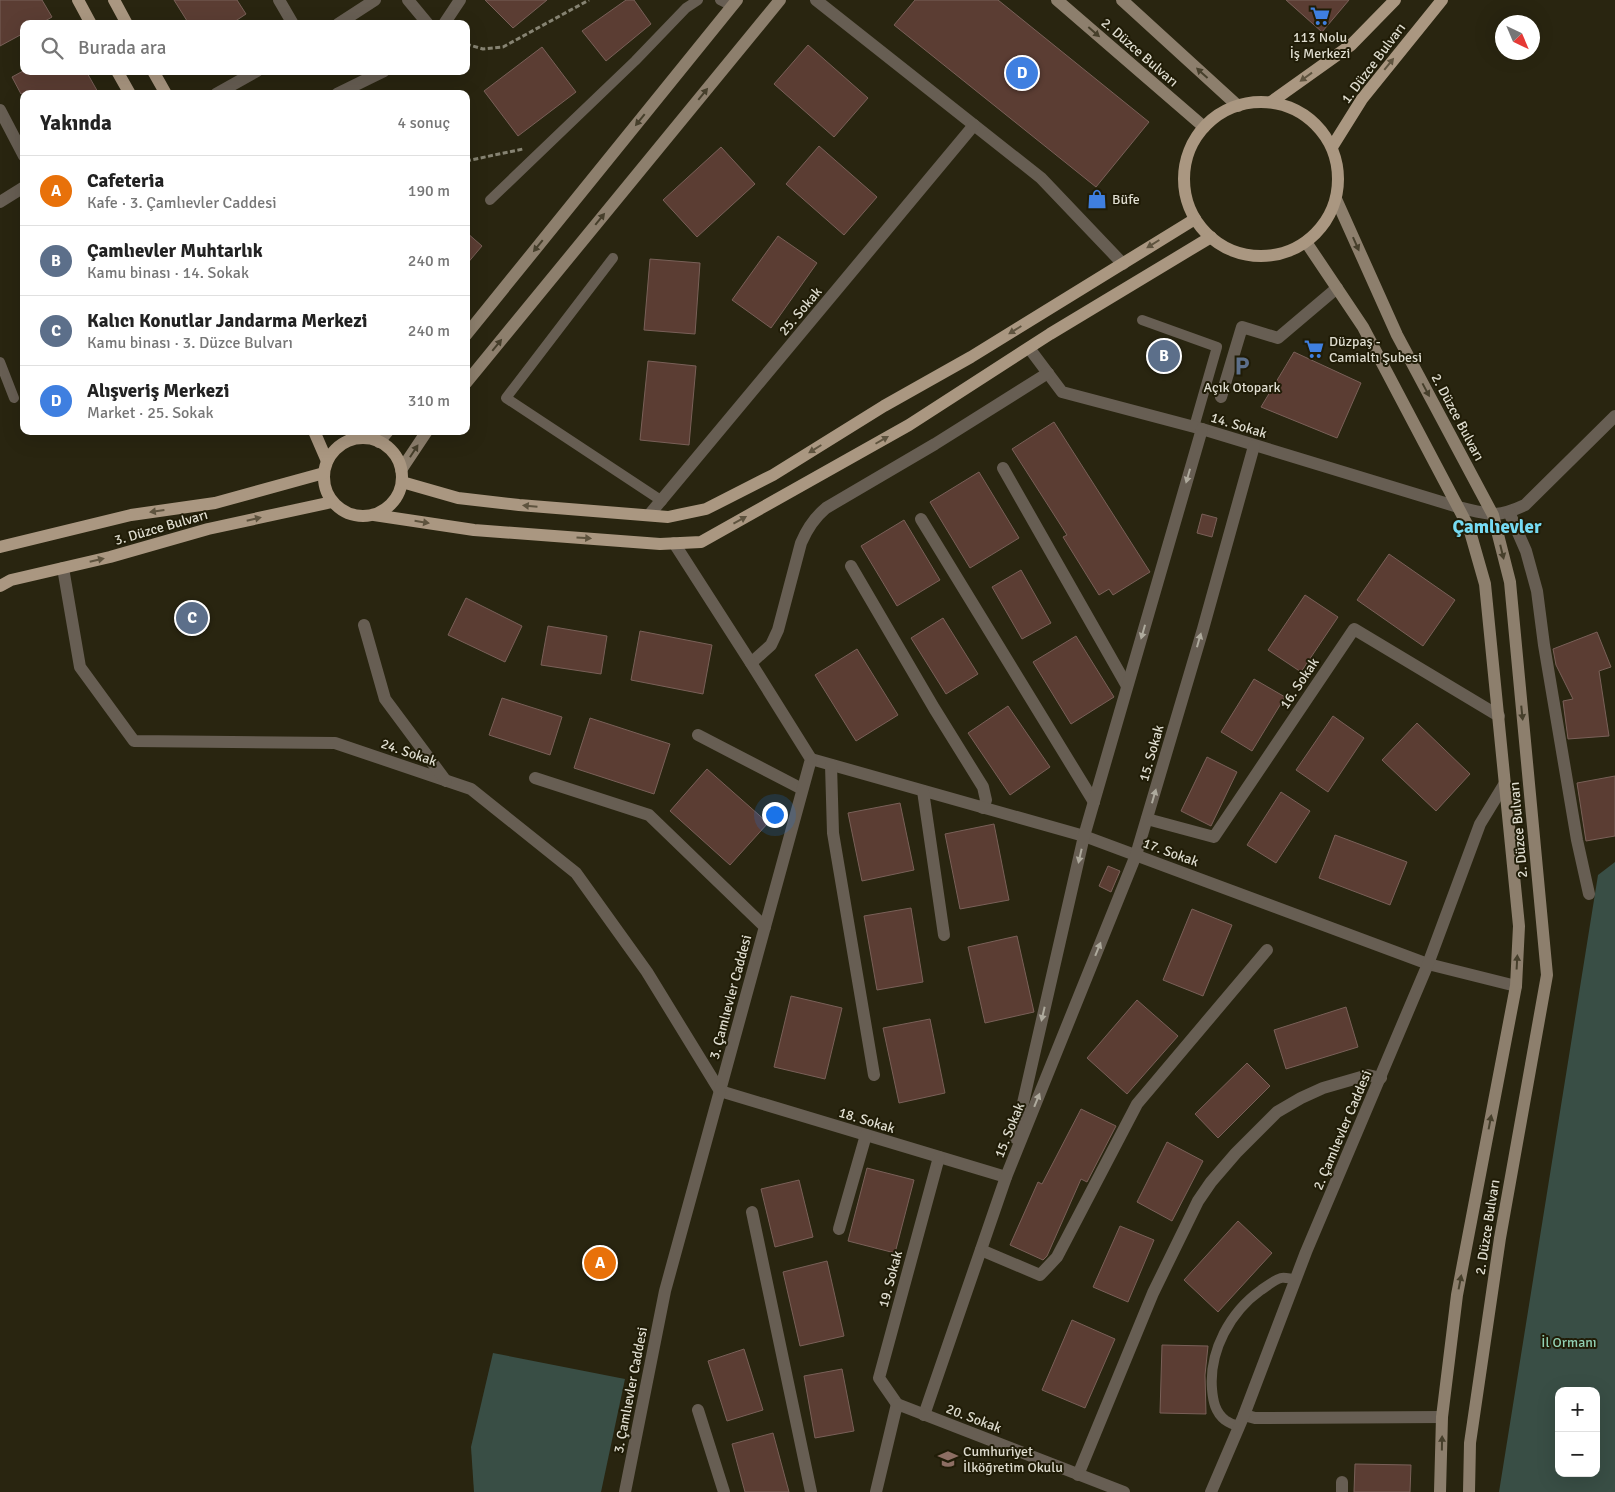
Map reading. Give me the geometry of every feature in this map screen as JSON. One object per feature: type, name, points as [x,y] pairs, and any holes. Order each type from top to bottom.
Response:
[{"type":"main road","points":[[78,0],[89,20]]},
{"type":"main road","points":[[114,0],[125,20]]},
{"type":"main road","name":"1. Düzce Bulvarı","points":[[1271,102],[1351,45],[1395,0]]},
{"type":"main road","name":"1. Düzce Bulvarı","points":[[1332,148],[1362,98],[1442,0]]},
{"type":"main road","points":[[119,75],[128,90]]},
{"type":"main road","points":[[155,75],[164,90]]},
{"type":"main road","points":[[1271,102],[1296,110],[1317,126],[1332,148],[1338,173],[1336,199],[1324,223],[1306,242],[1283,253],[1257,256],[1232,251],[1211,237],[1195,219],[1186,196],[1184,171],[1190,148],[1204,127],[1223,112],[1238,106],[1247,103],[1271,102]]},
{"type":"main road","points":[[402,476],[458,498],[520,505],[668,517],[706,509],[773,475],[884,406],[972,358],[1195,219]]},
{"type":"main road","points":[[374,515],[474,530],[660,544],[701,542],[909,425],[1029,348],[1211,237]]},
{"type":"main road","points":[[315,435],[326,467]]},
{"type":"main road","points":[[369,437],[389,449],[397,458],[402,476],[399,493],[393,503],[374,515],[363,517],[351,515],[340,510],[332,502],[324,483],[326,467],[334,451],[344,443],[369,437]]},
{"type":"main road","name":"3. Düzce Bulvarı","points":[[0,548],[131,515],[215,503],[326,467]]},
{"type":"main road","name":"3. Düzce Bulvarı","points":[[0,586],[11,580],[110,557],[208,529],[332,502]]},
{"type":"street","points":[[279,0],[291,20]]},
{"type":"street","points":[[344,20],[375,0]]},
{"type":"street","points":[[408,0],[425,20]]},
{"type":"street","points":[[447,20],[460,0]]},
{"type":"street","points":[[470,378],[780,0]]},
{"type":"street","points":[[816,0],[1041,178],[1122,264]]},
{"type":"street","name":"2. Düzce Bulvarı","points":[[1057,0],[1204,127]]},
{"type":"street","name":"2. Düzce Bulvarı","points":[[1122,0],[1238,106]]},
{"type":"street","points":[[470,330],[730,2]]},
{"type":"street","points":[[223,90],[251,75]]},
{"type":"street","points":[[345,90],[376,75]]},
{"type":"street","points":[[0,110],[20,148]]},
{"type":"street","name":"25. Sokak","points":[[649,516],[974,126]]},
{"type":"street","points":[[0,202],[20,190]]},
{"type":"street","name":"2. Düzce Bulvarı","points":[[1336,199],[1397,335],[1493,515],[1510,582],[1547,975],[1500,1238],[1470,1443],[1470,1492]]},
{"type":"street","name":"2. Düzce Bulvarı","points":[[1306,242],[1364,326],[1469,528],[1485,584],[1519,926],[1516,986],[1457,1295],[1442,1417],[1440,1492]]},
{"type":"street","points":[[1221,397],[1242,327],[1278,338],[1337,288]]},
{"type":"street","name":"14. Sokak","points":[[1029,348],[1062,392],[1198,428],[1458,507],[1493,515]]},
{"type":"street","points":[[751,663],[771,644],[778,630],[802,543],[806,532],[818,515],[826,508],[935,444],[1048,373]]},
{"type":"street","points":[[1493,515],[1509,512],[1525,505],[1615,417]]},
{"type":"street","name":"15. Sokak","points":[[1006,1177],[1084,836],[1128,686],[1198,428]]},
{"type":"street","points":[[402,476],[425,435]]},
{"type":"street","name":"15. Sokak","points":[[1006,1177],[1136,856],[1203,629],[1254,446]]},
{"type":"street","points":[[1003,468],[1128,686]]},
{"type":"street","points":[[1509,512],[1526,551],[1537,590],[1544,645],[1577,840],[1589,894]]},
{"type":"street","points":[[921,519],[1094,802]]},
{"type":"street","points":[[674,543],[811,759]]},
{"type":"street","points":[[851,566],[934,708],[983,787],[986,800],[983,808]]},
{"type":"street","name":"24. Sokak","points":[[63,568],[80,667],[134,741],[335,743],[471,789],[576,873],[647,972],[720,1091]]},
{"type":"street","points":[[364,625],[385,699],[446,781]]},
{"type":"street","name":"16. Sokak","points":[[1147,819],[1214,837],[1354,629],[1499,716]]},
{"type":"street","points":[[698,735],[802,789]]},
{"type":"street","name":"17. Sokak","points":[[811,759],[1084,836],[1428,964],[1516,986]]},
{"type":"street","name":"3. Çamlıevler Caddesi","points":[[625,1492],[665,1291],[811,759]]},
{"type":"street","points":[[831,765],[833,834],[874,1075]]},
{"type":"street","points":[[535,778],[649,815],[765,927]]},
{"type":"street","name":"2. Çamlıevler Caddesi","points":[[1211,1492],[1241,1421],[1296,1279],[1428,964],[1480,824],[1505,783]]},
{"type":"street","points":[[923,791],[944,935]]},
{"type":"street","points":[[981,1250],[1040,1275],[1058,1258],[1137,1104],[1267,950]]},
{"type":"street","points":[[1078,1475],[1153,1293],[1198,1201],[1211,1182],[1236,1153],[1278,1112],[1301,1098],[1323,1088],[1368,1075],[1381,1078]]},
{"type":"street","name":"18. Sokak","points":[[720,1091],[1006,1177]]},
{"type":"street","points":[[839,1229],[866,1135]]},
{"type":"street","name":"19. Sokak","points":[[897,1404],[879,1378],[939,1157]]},
{"type":"street","points":[[924,1415],[1006,1177]]},
{"type":"street","points":[[752,1212],[811,1492]]},
{"type":"street","points":[[876,1492],[897,1404]]},
{"type":"street","name":"20. Sokak","points":[[897,1404],[1124,1492]]},
{"type":"street","points":[[698,1410],[724,1492]]},
{"type":"street","points":[[1241,1421],[1255,1418],[1442,1417]]},
{"type":"lane","points":[[490,200],[635,61],[686,8],[698,0]]},
{"type":"lane","points":[[613,258],[506,398],[662,500]]},
{"type":"lane","points":[[1142,320],[1217,347],[1198,428]]},
{"type":"lane","points":[[0,362],[14,398]]},
{"type":"lane","points":[[1241,1421],[1224,1420],[1216,1410],[1214,1403],[1212,1372],[1223,1335],[1237,1312],[1255,1294],[1281,1278],[1296,1279]]},
{"type":"path","points":[[470,45],[483,49],[503,47],[589,0]]},
{"type":"path","points":[[470,160],[534,147],[544,149]]},
{"type":"green space","name":"İl Ormanı","points":[[1615,862],[1615,1492],[1499,1492],[1598,875]]},
{"type":"green space","points":[[493,1353],[625,1379],[601,1492],[474,1492],[471,1447]]},
{"type":"building","points":[[0,0],[42,0],[52,17],[47,20],[20,20],[20,35],[0,46]]},
{"type":"building","points":[[174,0],[237,0],[246,14],[237,20],[186,20]]},
{"type":"building","points":[[485,0],[547,0],[513,28]]},
{"type":"building","points":[[626,0],[634,0],[651,24],[606,61],[582,31]]},
{"type":"building","points":[[915,0],[998,0],[1149,122],[1096,187],[894,25]]},
{"type":"building","name":"113 Nolu İş Merkezi","points":[[1286,0],[1349,0],[1322,32]]},
{"type":"building","points":[[808,45],[868,98],[834,137],[774,84]]},
{"type":"building","points":[[542,47],[576,92],[518,136],[484,91]]},
{"type":"building","points":[[20,73],[20,75],[88,75],[97,90],[20,90],[20,92],[12,77]]},
{"type":"building","points":[[819,146],[877,197],[844,235],[786,184]]},
{"type":"building","points":[[721,147],[755,184],[697,237],[663,200]]},
{"type":"building","points":[[470,236],[482,246],[470,260]]},
{"type":"building","points":[[778,236],[817,263],[771,328],[732,300]]},
{"type":"building","points":[[650,259],[700,263],[695,334],[644,330]]},
{"type":"building","points":[[1294,352],[1361,383],[1337,438],[1261,407]]},
{"type":"building","points":[[648,361],[696,366],[689,445],[640,440]]},
{"type":"building","points":[[1054,422],[1150,572],[1113,595],[1109,589],[1099,595],[1063,537],[1067,535],[1012,449]]},
{"type":"building","points":[[979,472],[1019,538],[970,568],[930,502]]},
{"type":"building","points":[[1202,514],[1217,518],[1212,537],[1197,533]]},
{"type":"building","points":[[904,520],[940,580],[897,606],[861,546]]},
{"type":"building","points":[[1389,554],[1455,600],[1423,646],[1357,600]]},
{"type":"building","points":[[1021,570],[1051,623],[1022,639],[992,587]]},
{"type":"building","points":[[1305,595],[1338,617],[1301,672],[1268,650]]},
{"type":"building","points":[[466,598],[522,626],[505,662],[448,635]]},
{"type":"building","points":[[943,618],[978,674],[946,694],[911,638]]},
{"type":"building","points":[[548,626],[607,636],[601,674],[541,665]]},
{"type":"building","points":[[640,631],[712,645],[703,694],[631,680]]},
{"type":"building","points":[[1597,632],[1611,667],[1599,671],[1609,736],[1568,739],[1563,701],[1573,699],[1556,665],[1553,649]]},
{"type":"building","points":[[1076,636],[1114,697],[1071,724],[1033,662]]},
{"type":"building","points":[[857,649],[898,715],[856,741],[815,675]]},
{"type":"building","points":[[1254,679],[1285,697],[1252,751],[1221,732]]},
{"type":"building","points":[[502,698],[562,717],[550,755],[489,735]]},
{"type":"building","points":[[1008,706],[1050,767],[1010,795],[968,733]]},
{"type":"building","points":[[1333,716],[1364,738],[1328,792],[1296,770]]},
{"type":"building","points":[[590,718],[670,744],[654,794],[574,768]]},
{"type":"building","points":[[1417,723],[1470,774],[1436,811],[1382,760]]},
{"type":"building","points":[[1207,757],[1237,772],[1211,826],[1181,811]]},
{"type":"building","points":[[707,769],[768,823],[730,865],[670,811]]},
{"type":"building","points":[[1615,776],[1615,836],[1586,841],[1577,783]]},
{"type":"building","points":[[1281,792],[1310,811],[1276,863],[1247,845]]},
{"type":"building","points":[[900,803],[914,870],[862,881],[848,813]]},
{"type":"building","points":[[994,824],[1009,900],[960,909],[945,834]]},
{"type":"building","points":[[1335,835],[1407,862],[1390,905],[1319,878]]},
{"type":"building","points":[[1108,866],[1120,871],[1111,892],[1099,886]]},
{"type":"building","points":[[911,908],[923,982],[877,990],[864,916]]},
{"type":"building","points":[[1192,909],[1232,925],[1203,996],[1163,980]]},
{"type":"building","points":[[1017,936],[1034,1012],[985,1023],[968,947]]},
{"type":"building","points":[[791,996],[842,1008],[825,1079],[774,1067]]},
{"type":"building","points":[[1137,1000],[1178,1036],[1127,1094],[1087,1058]]},
{"type":"building","points":[[1346,1007],[1358,1047],[1286,1069],[1274,1030]]},
{"type":"building","points":[[930,1019],[945,1093],[899,1103],[883,1028]]},
{"type":"building","points":[[1247,1063],[1270,1086],[1218,1138],[1195,1114]]},
{"type":"building","points":[[1081,1109],[1116,1126],[1087,1182],[1081,1179],[1047,1256],[1043,1260],[1010,1245],[1038,1182],[1042,1184]]},
{"type":"building","points":[[1167,1142],[1203,1161],[1172,1221],[1137,1202]]},
{"type":"building","points":[[867,1168],[914,1180],[895,1253],[848,1241]]},
{"type":"building","points":[[799,1180],[813,1237],[775,1247],[761,1189]]},
{"type":"building","points":[[1238,1221],[1272,1253],[1218,1312],[1184,1280]]},
{"type":"building","points":[[1120,1226],[1154,1240],[1128,1302],[1093,1287]]},
{"type":"building","points":[[827,1261],[844,1336],[800,1346],[783,1272]]},
{"type":"building","points":[[1072,1320],[1115,1339],[1085,1408],[1042,1390]]},
{"type":"building","points":[[1162,1345],[1208,1346],[1205,1375],[1206,1414],[1160,1413]]},
{"type":"building","points":[[744,1349],[763,1410],[727,1421],[708,1361]]},
{"type":"building","points":[[842,1369],[854,1431],[815,1438],[804,1376]]},
{"type":"building","points":[[773,1433],[789,1492],[745,1492],[732,1444]]},
{"type":"building","points":[[1355,1464],[1411,1465],[1410,1492],[1354,1492]]},
{"type":"place","name":"113 Nolu İş Merkezi","points":[[1320,16]]},
{"type":"place","name":"Alışveriş Merkezi","points":[[1022,73]]},
{"type":"place","name":"Büfe","points":[[1097,199]]},
{"type":"place","name":"Düzpaş - Camialtı Şubesi","points":[[1314,349]]},
{"type":"place","name":"Çamlıevler Muhtarlık","points":[[1164,356]]},
{"type":"place","name":"Açık Otopark","points":[[1242,366]]},
{"type":"place","name":"Kalıcı Konutlar Jandarma Merkezi","points":[[192,618]]},
{"type":"place","name":"Cafeteria","points":[[600,1263]]},
{"type":"place","name":"Cumhuriyet İlköğretim Okulu","points":[[948,1459]]},
{"type":"district","name":"Çamlıevler","points":[[1497,526]]}]
